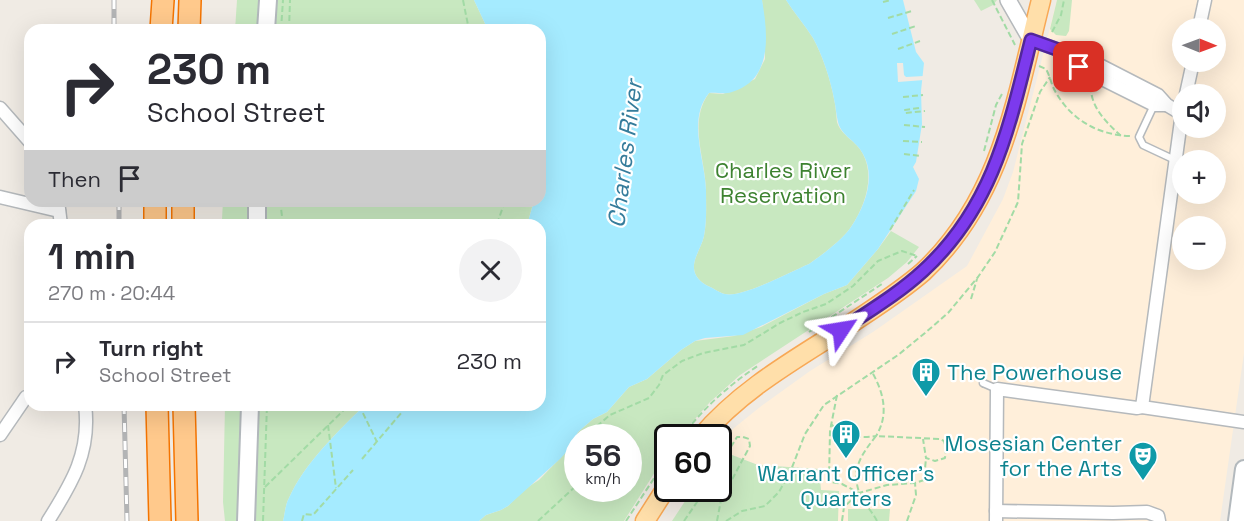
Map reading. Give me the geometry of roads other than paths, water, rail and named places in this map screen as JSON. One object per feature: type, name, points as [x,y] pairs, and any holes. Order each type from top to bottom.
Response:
[{"type":"highway","points":[[161,24],[163,0]]},
{"type":"highway","points":[[189,24],[190,0]]},
{"type":"highway","points":[[157,411],[160,521]]},
{"type":"highway","points":[[184,411],[187,521]]},
{"type":"main road","points":[[266,24],[267,0]]},
{"type":"main road","points":[[713,424],[752,388],[909,283],[952,240],[977,204],[1000,154],[1024,44],[1041,0]]},
{"type":"main road","points":[[246,521],[250,411]]},
{"type":"main road","points":[[1237,521],[1244,469]]},
{"type":"main road","points":[[645,521],[657,502]]},
{"type":"street","points":[[1008,0],[1024,44],[1084,57],[1158,95],[1172,108]]},
{"type":"street","points":[[1202,18],[1205,0]]},
{"type":"street","points":[[1070,54],[1076,66],[1154,105],[1167,105]]},
{"type":"street","points":[[0,108],[24,134]]},
{"type":"street","points":[[1142,407],[1172,182]]},
{"type":"street","points":[[0,197],[24,201]]},
{"type":"street","points":[[1159,518],[1147,512],[996,516],[997,389],[1244,422]]},
{"type":"street","points":[[0,435],[24,400]]},
{"type":"street","points":[[48,521],[78,469],[84,450],[85,411]]},
{"type":"lane","points":[[1154,105],[1139,137],[1143,145],[1172,159]]},
{"type":"lane","points":[[983,383],[997,389]]},
{"type":"water","name":"Charles River","points":[[474,0],[762,0],[766,41],[761,67],[755,77],[745,86],[729,93],[709,93],[699,115],[699,140],[706,190],[706,219],[704,236],[694,269],[700,280],[721,293],[743,292],[766,284],[809,264],[832,247],[856,219],[869,182],[867,163],[860,149],[840,127],[831,84],[820,52],[810,33],[786,0],[903,0],[916,52],[924,63],[921,91],[922,124],[916,162],[913,167],[919,179],[916,191],[878,249],[847,285],[824,294],[743,335],[695,341],[647,379],[629,387],[607,412],[587,424],[564,424],[564,455],[501,510],[486,515],[479,521],[283,521],[288,501],[303,473],[333,437],[359,411],[546,411],[546,219],[529,219],[532,207],[546,207],[546,24],[485,24]]},
{"type":"railway","points":[[114,0],[114,24]]},
{"type":"railway","points":[[119,207],[119,219]]},
{"type":"railway","points":[[124,411],[127,521]]},
{"type":"place","name":"The Powerhouse","points":[[926,398]]},
{"type":"place","name":"Warrant Officer's Quarters","points":[[846,460]]},
{"type":"place","name":"Mosesian Center for the Arts","points":[[1143,482]]},
{"type":"park label","name":"Charles River Reservation","points":[[783,182]]}]
